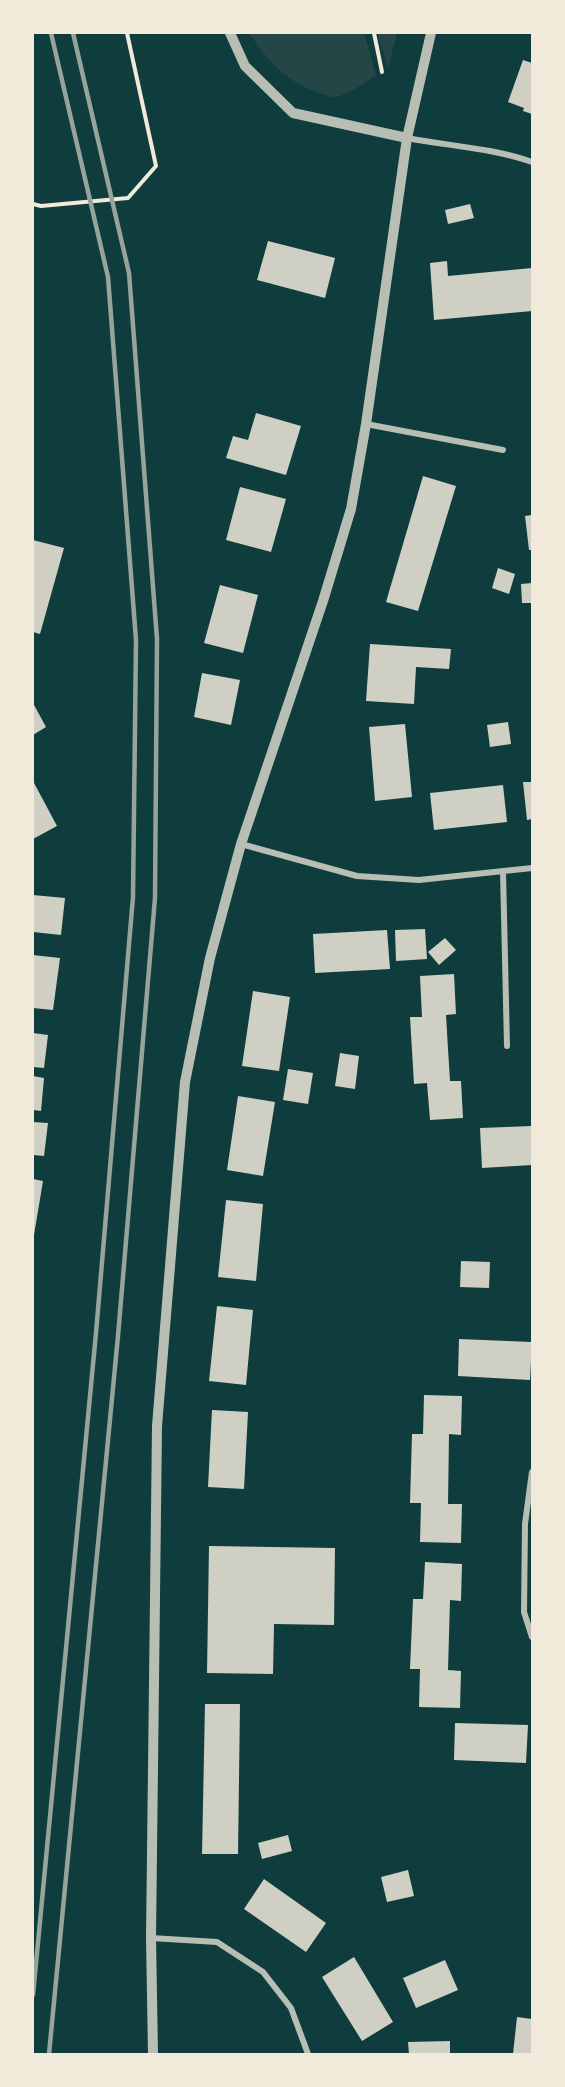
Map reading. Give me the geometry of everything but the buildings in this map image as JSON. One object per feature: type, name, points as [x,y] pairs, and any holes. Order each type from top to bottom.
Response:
[{"type":"street","points":[[230,33],[245,66],[293,113],[453,147],[506,153],[532,162]]},
{"type":"street","points":[[153,2054],[151,1938],[157,1425],[185,1082],[210,958],[241,844],[323,601],[351,509],[366,424],[407,138],[431,33]]},
{"type":"street","points":[[366,424],[503,450]]},
{"type":"street","points":[[241,844],[357,876],[419,880],[532,868]]},
{"type":"street","points":[[503,871],[507,1046]]},
{"type":"street","points":[[532,1473],[525,1524],[524,1601],[524,1612],[532,1637]]},
{"type":"street","points":[[151,1938],[217,1942],[262,1972],[291,2008],[308,2054]]},
{"type":"path","points":[[33,204],[41,206],[128,198],[156,166],[127,33]]},
{"type":"path","points":[[374,33],[382,72]]},
{"type":"shaded area","points":[[249,33],[364,33],[376,75],[346,94],[335,97],[326,95],[287,76],[270,61]]},
{"type":"shaded area","points":[[377,33],[397,33],[388,68]]},
{"type":"railway","points":[[33,1995],[96,1333],[133,897],[136,640],[108,277],[51,33]]},
{"type":"railway","points":[[49,2054],[118,1336],[155,898],[157,639],[129,273],[73,33]]}]
